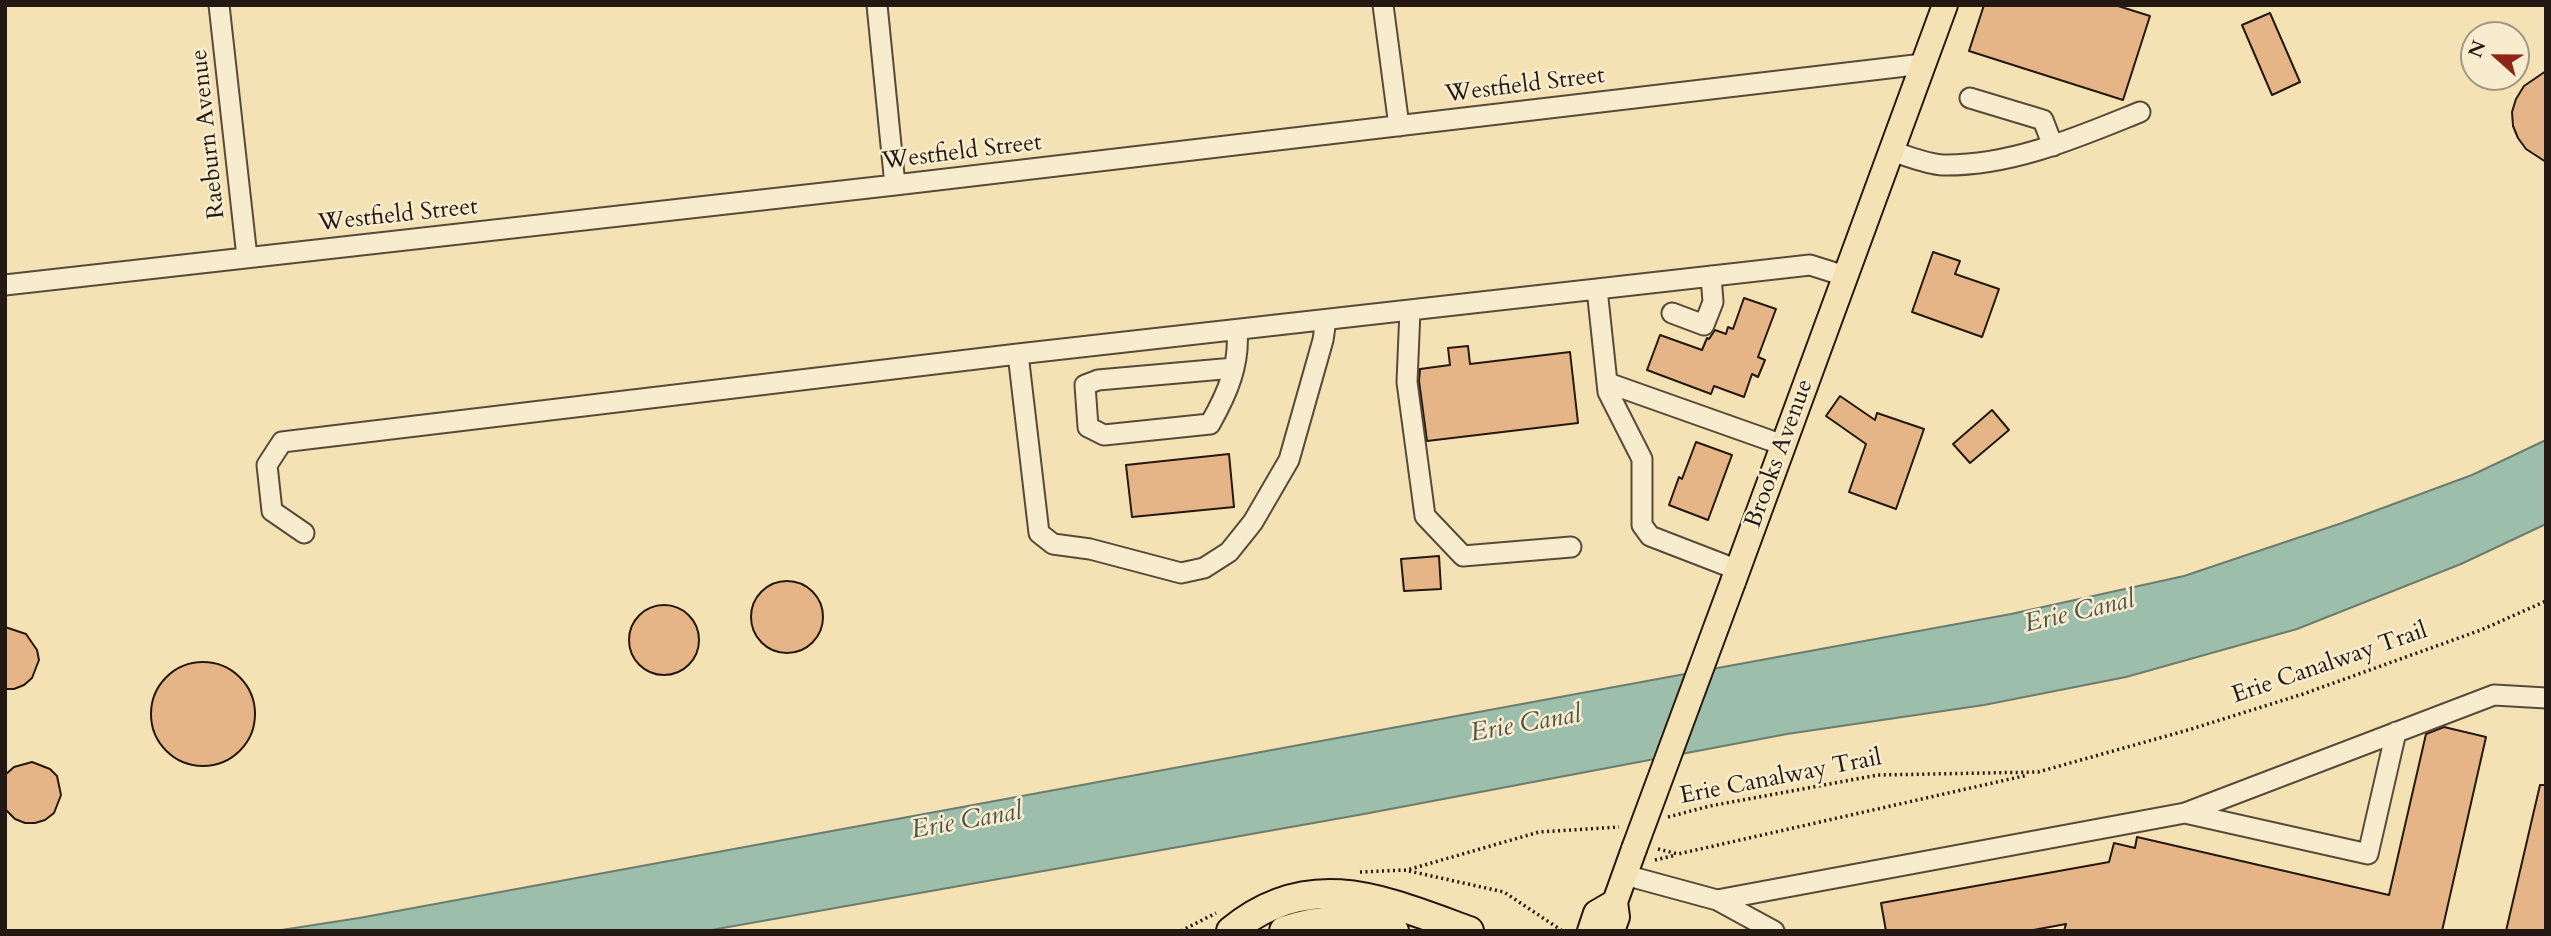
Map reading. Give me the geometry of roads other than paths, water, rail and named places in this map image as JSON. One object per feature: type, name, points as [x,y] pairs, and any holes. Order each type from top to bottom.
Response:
[{"type":"highway","points":[[1228,920],[1303,895],[1334,892],[1385,902],[1469,931]]},
{"type":"highway","points":[[1284,931],[1304,924],[1328,921],[1361,922],[1394,931]]},
{"type":"main road","name":"Brooks Avenue","points":[[1612,931],[1617,917],[1615,902],[1625,875],[1649,852],[1735,576],[1945,5]]},
{"type":"main road","name":"Brooks Avenue","points":[[1590,931],[1596,913],[1615,902]]},
{"type":"street","name":"Raeburn Avenue","points":[[219,5],[247,257]]},
{"type":"street","points":[[877,5],[895,185]]},
{"type":"street","points":[[1383,5],[1399,126]]},
{"type":"street","name":"Westfield Street","points":[[5,285],[895,185],[1923,64]]},
{"type":"street","points":[[1970,98],[2043,121],[2053,146]]},
{"type":"street","points":[[1891,151],[1942,165],[1988,160],[2053,146],[2140,112]]},
{"type":"street","points":[[304,533],[272,511],[267,465],[282,442],[1018,354],[1810,265],[1845,276]]},
{"type":"street","points":[[1672,313],[1704,325],[1713,302],[1711,276]]},
{"type":"street","points":[[1597,289],[1608,391],[1642,459],[1642,525],[1650,536],[1735,576]]},
{"type":"street","points":[[1410,310],[1407,382],[1425,516],[1463,556],[1571,547]]},
{"type":"street","points":[[1018,354],[1039,533],[1053,544],[1090,549],[1181,573],[1204,568],[1229,552],[1253,522],[1289,460],[1323,340],[1326,320]]},
{"type":"street","points":[[1234,368],[1098,380],[1085,385],[1087,427],[1104,435],[1210,424],[1228,392],[1234,368],[1239,346],[1237,330]]},
{"type":"street","points":[[1608,383],[1783,445]]},
{"type":"street","points":[[1717,900],[2185,813],[2494,695],[2546,698]]},
{"type":"street","points":[[2185,813],[2368,854],[2396,732]]},
{"type":"street","points":[[1625,875],[1717,900],[1774,931]]},
{"type":"water","name":"Erie Canal","points":[[2546,440],[2546,524],[2461,564],[2297,629],[2126,677],[1984,705],[1787,734],[1364,814],[706,931],[275,931],[359,918],[2011,614],[2184,576],[2342,523],[2472,475]]}]
